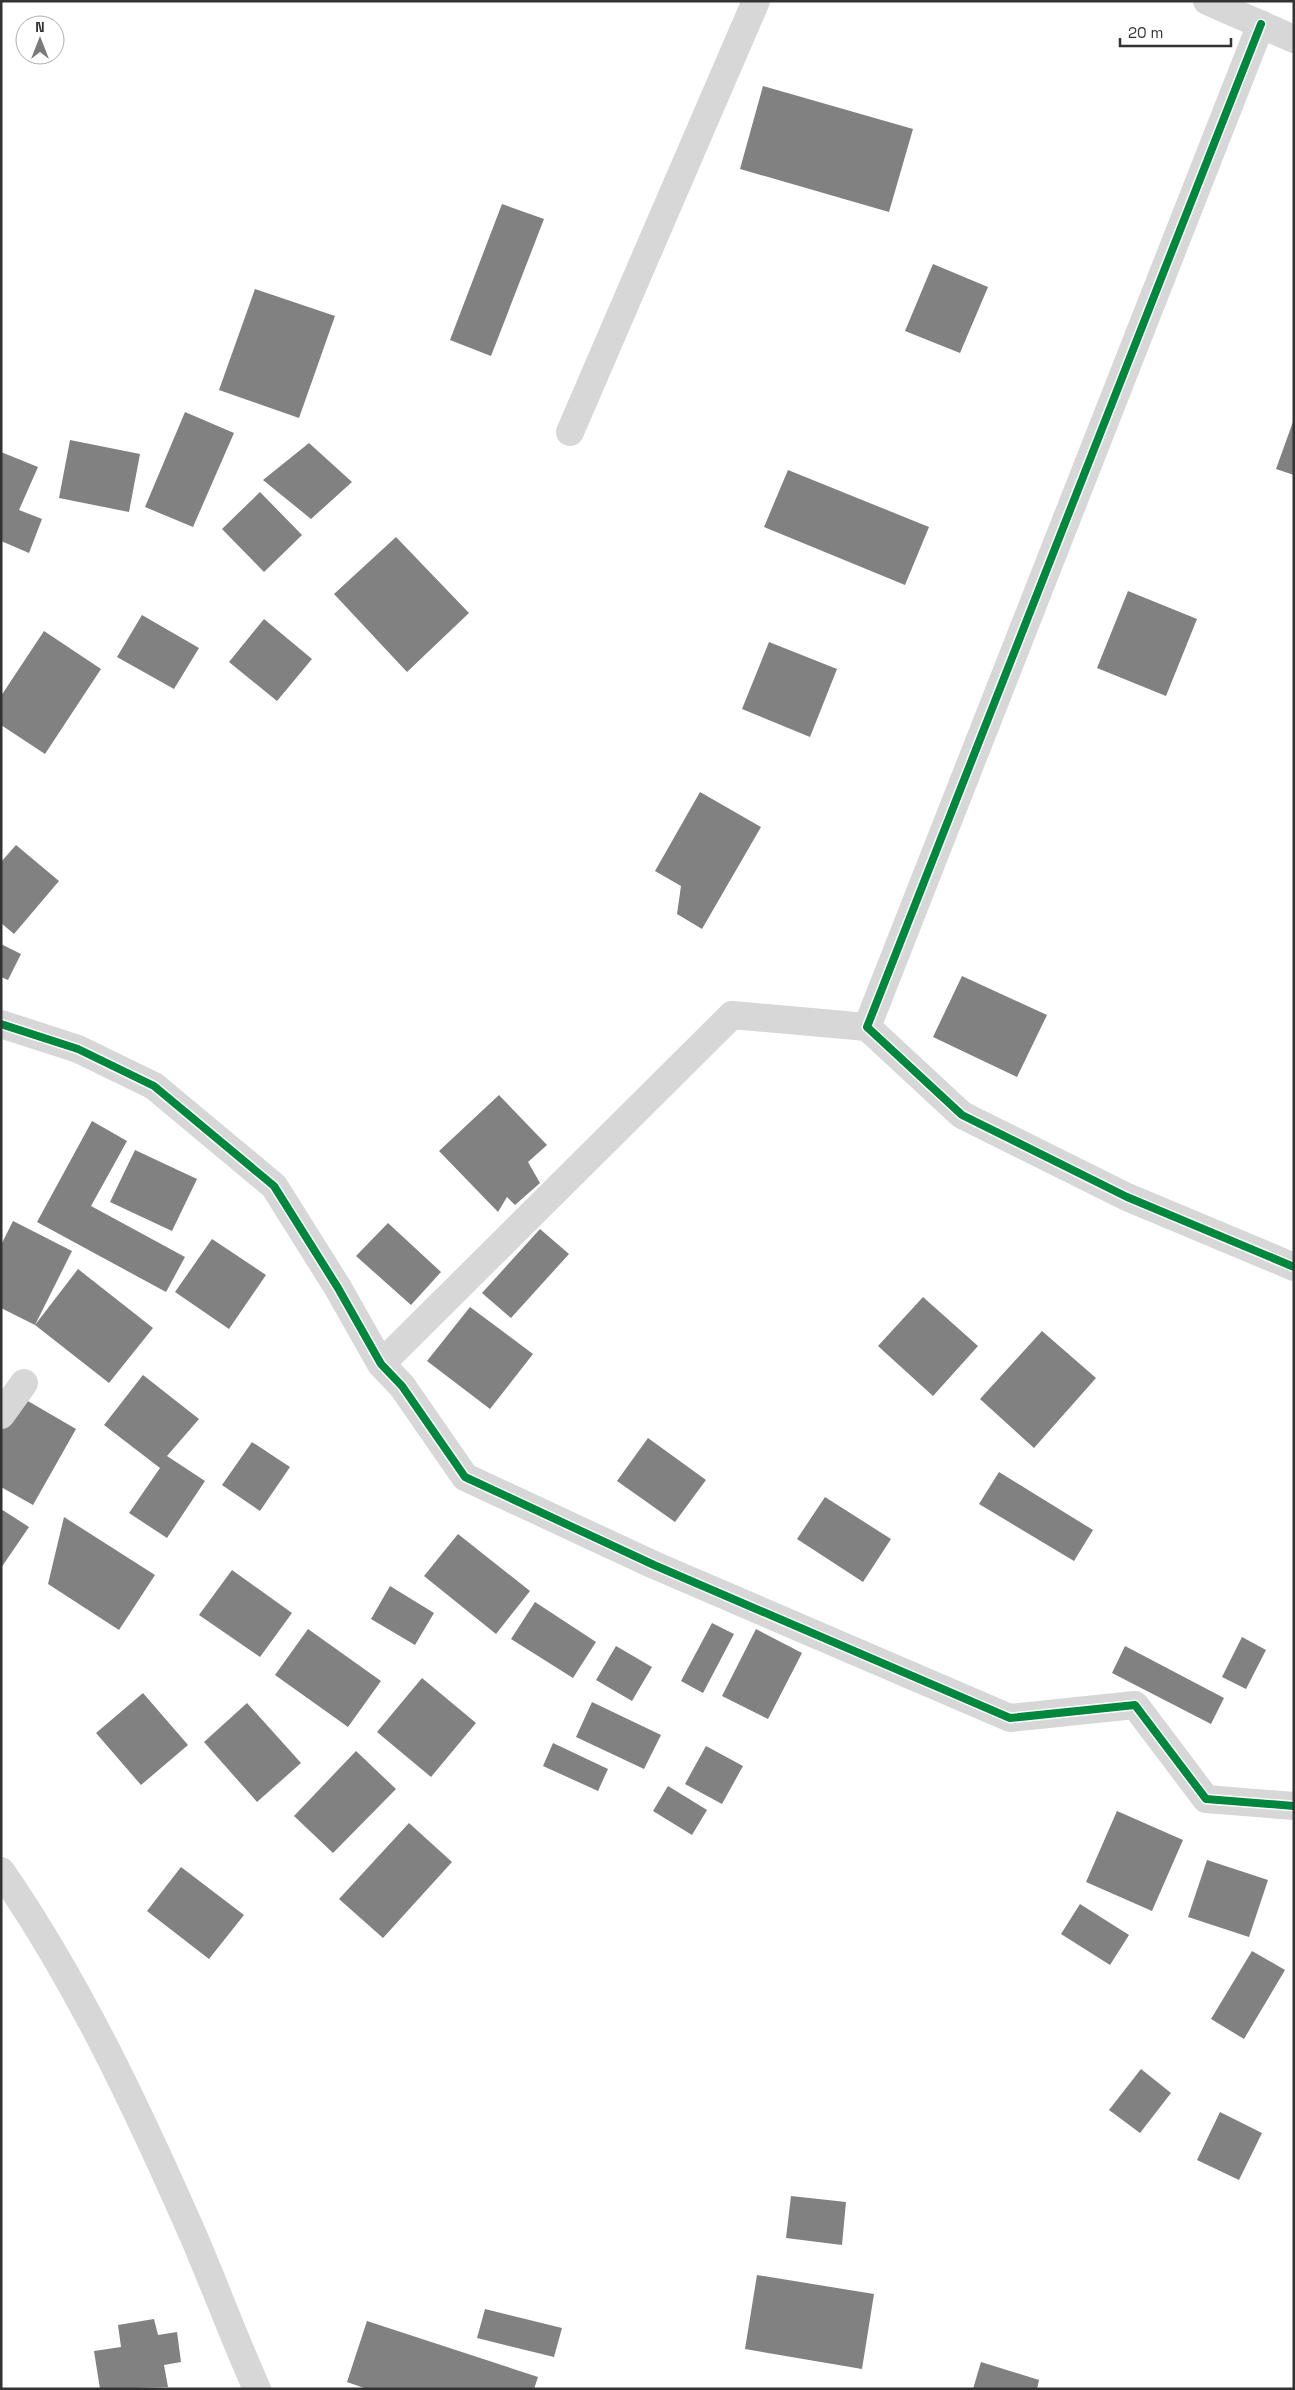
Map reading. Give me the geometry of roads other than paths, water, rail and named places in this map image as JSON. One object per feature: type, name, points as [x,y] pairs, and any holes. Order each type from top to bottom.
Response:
[{"type":"street","points":[[570,432],[756,1]]},
{"type":"street","points":[[1207,1],[1294,39]]},
{"type":"street","points":[[867,1028],[1261,24]]},
{"type":"street","points":[[381,1364],[732,1015],[867,1028],[962,1114],[1127,1197],[1294,1267]]},
{"type":"street","points":[[1,1024],[78,1049],[154,1086],[274,1186],[338,1288],[381,1364],[402,1386],[464,1477],[654,1565],[1010,1718],[1135,1705],[1206,1799],[1294,1806]]},
{"type":"street","points":[[1,1415],[24,1383]]},
{"type":"street","points":[[1,1871],[26,1907],[109,2053],[193,2235],[257,2389]]}]
